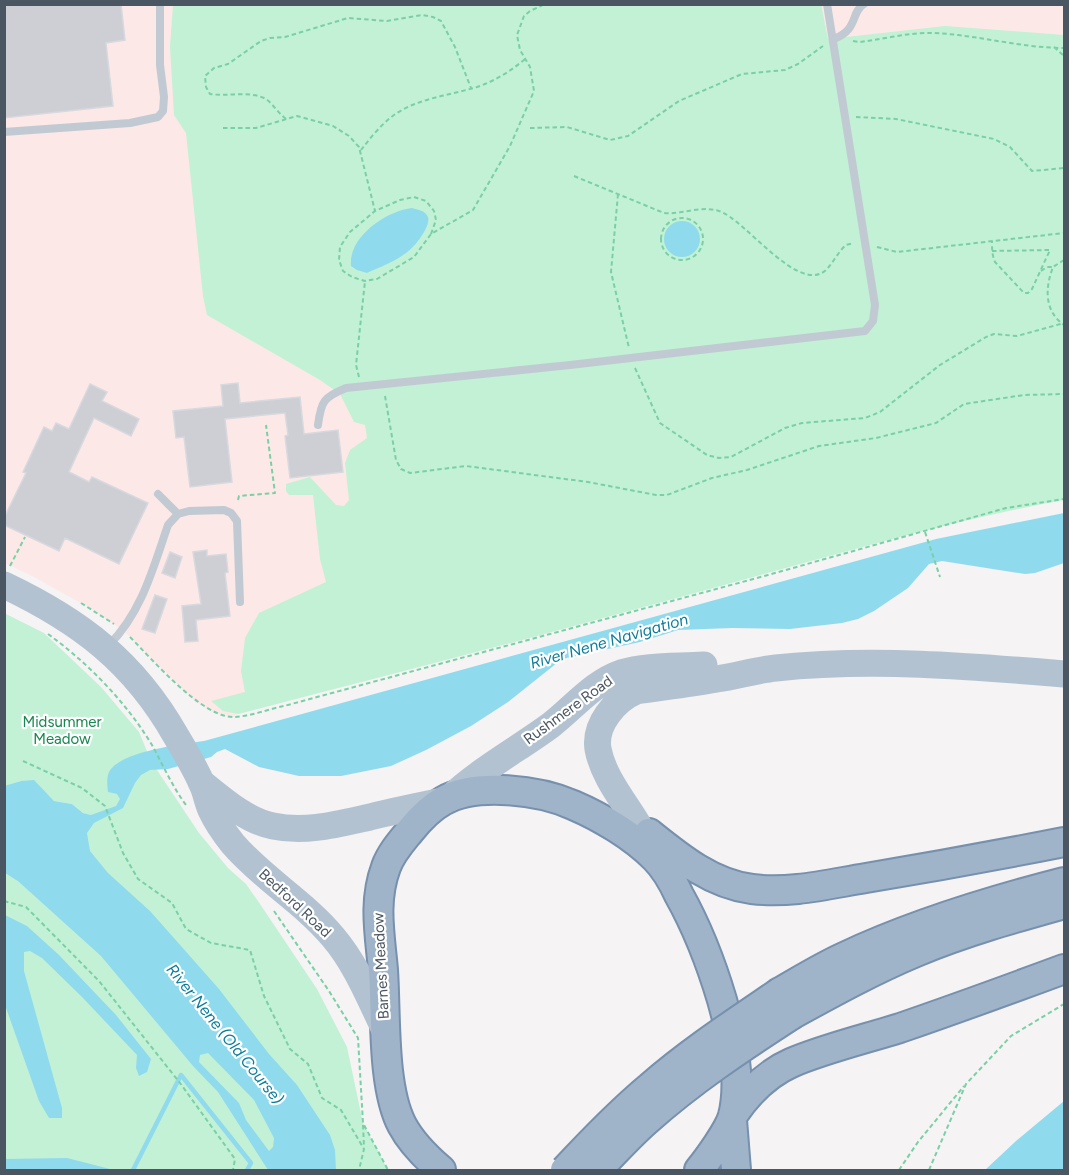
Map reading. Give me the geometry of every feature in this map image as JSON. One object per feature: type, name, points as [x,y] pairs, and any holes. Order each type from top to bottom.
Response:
[{"type":"highway","points":[[490,789],[520,780],[541,777],[562,781],[603,799],[698,870],[728,884],[752,890],[785,891],[819,886],[1065,842]]},
{"type":"highway","name":"Barnes Meadow","points":[[441,1170],[417,1146],[402,1125],[392,1091],[384,1028],[383,971],[377,916],[379,892],[386,866],[397,846],[432,808],[446,799],[490,789],[555,798],[572,804],[619,831],[656,859],[671,880],[697,927],[714,972],[730,1030],[735,1061],[733,1117]]},
{"type":"highway","points":[[597,1170],[646,1121],[844,957],[982,905],[1065,882]]},
{"type":"highway","points":[[565,1170],[650,1086],[706,1044],[786,1003],[847,984],[916,952],[1015,917],[1065,904]]},
{"type":"highway","points":[[699,1170],[755,1087],[790,1064],[942,1014],[1065,969]]},
{"type":"highway","points":[[733,1117],[736,1170]]},
{"type":"highway","points":[[402,1125],[421,1170]]},
{"type":"main road","name":"Bedford Road","points":[[7,576],[69,620],[115,639],[142,685],[163,739],[232,807],[256,820],[273,826],[319,828],[446,799]]},
{"type":"main road","name":"Rushmere Road","points":[[446,799],[471,778],[550,725],[582,698],[619,674],[637,669],[726,663],[774,668],[868,664],[946,666],[1065,674]]},
{"type":"main road","name":"Rushmere Road","points":[[656,859],[639,826],[605,771],[598,748],[605,720],[618,701],[636,691],[774,668]]},
{"type":"main road","name":"Bedford Road","points":[[198,776],[211,810],[233,843],[266,878],[333,937],[355,967],[384,1028]]},
{"type":"lane","points":[[4,132],[130,123],[159,117],[163,111],[164,97],[160,65],[160,4]]},
{"type":"lane","points":[[318,425],[320,409],[328,395],[346,388],[865,331],[870,327],[875,314],[827,4]]},
{"type":"lane","points":[[834,39],[851,29],[861,6]]},
{"type":"lane","points":[[158,494],[178,514]]},
{"type":"lane","points":[[115,639],[136,610],[168,525],[178,514],[189,511],[224,510],[231,513],[237,521],[240,602]]},
{"type":"path","points":[[431,234],[473,210],[510,146],[534,90],[530,67],[520,50],[517,35],[519,26],[524,16],[545,4]]},
{"type":"path","points":[[286,119],[276,112],[269,101],[254,94],[222,96],[210,94],[206,87],[205,76],[214,68],[228,64],[261,41],[270,38],[285,37],[348,18],[387,21],[422,15],[441,21],[471,88]]},
{"type":"path","points":[[530,128],[567,127],[610,140],[628,136],[679,101],[742,74],[784,70],[798,64],[834,39],[860,42],[932,33],[1065,48]]},
{"type":"path","points":[[1054,47],[1065,56]]},
{"type":"path","points":[[360,150],[397,113],[420,102],[493,81],[525,59]]},
{"type":"path","points":[[223,128],[256,128],[297,116],[333,126],[349,136],[360,150],[375,211]]},
{"type":"path","points":[[845,116],[896,119],[994,139],[1010,147],[1032,171],[1065,168]]},
{"type":"path","points":[[574,176],[656,211],[671,214],[680,216],[688,218],[694,221],[702,232],[702,245],[694,256],[681,261],[667,255],[660,242],[668,223],[680,216],[712,209],[726,214],[790,268],[807,275],[826,270],[846,245],[865,243],[897,252],[1065,232]]},
{"type":"path","points":[[618,195],[611,272],[631,358],[660,423],[707,455],[719,458],[731,458],[785,428],[802,423],[864,418],[880,412],[940,365],[986,337],[994,334],[1017,336],[1063,324],[1049,307],[1048,291],[1053,267]]},
{"type":"path","points":[[414,196],[426,201],[435,211],[436,220],[431,234],[414,256],[377,279],[365,281],[343,271],[339,260],[340,247],[350,232],[375,211],[414,196]]},
{"type":"path","points":[[992,251],[1050,250],[1032,289],[1024,293],[995,262],[992,251],[993,241]]},
{"type":"path","points":[[1039,273],[1065,260]]},
{"type":"path","points":[[360,386],[356,365],[365,281]]},
{"type":"path","points":[[383,384],[396,460],[401,469],[410,474],[466,466],[588,482],[656,495],[674,493],[712,478],[747,470],[819,446],[876,438],[936,423],[964,404],[1024,395],[1065,394]]},
{"type":"path","points":[[238,500],[239,496],[275,493],[266,425]]},
{"type":"path","points":[[115,639],[212,712],[233,717],[296,703],[1006,508],[1065,499]]},
{"type":"path","points":[[925,531],[940,577]]},
{"type":"path","points":[[7,576],[25,537]]},
{"type":"path","points":[[43,630],[59,641],[163,739],[166,772],[191,811]]},
{"type":"path","points":[[23,761],[82,788],[105,806],[123,853],[138,879],[172,903],[186,929],[211,943],[250,950],[264,996],[290,1050],[308,1064],[322,1098],[340,1110],[364,1149]]},
{"type":"path","points":[[4,901],[26,907],[99,981],[180,1083],[235,1159],[233,1170]]},
{"type":"path","points":[[271,907],[329,991],[358,1038],[364,1149],[358,1170]]},
{"type":"path","points":[[899,1170],[918,1142],[966,1084],[1011,1036],[1065,1004]]},
{"type":"path","points":[[929,1170],[966,1084]]},
{"type":"path","points":[[363,1123],[388,1170]]},
{"type":"shaded area","points":[[5,5],[1064,5],[1064,403],[358,633],[233,717],[212,712],[194,700],[123,630],[88,607],[5,563]]},
{"type":"green space","points":[[821,4],[828,39],[945,26],[1064,35],[1064,500],[1017,509],[878,543],[238,714],[223,711],[211,701],[245,692],[241,671],[245,638],[259,613],[326,582],[320,559],[313,495],[289,495],[286,491],[286,484],[310,477],[336,505],[344,506],[349,500],[345,463],[350,450],[367,438],[365,425],[354,422],[340,394],[320,380],[207,315],[186,133],[174,115],[170,47],[173,5]]},
{"type":"green space","name":"Midsummer Meadow","points":[[4,613],[44,633],[101,687],[139,732],[151,761],[199,833],[228,868],[246,884],[258,901],[317,989],[347,1047],[363,1123],[388,1170],[5,1170],[5,873],[19,882],[97,817],[83,813],[72,804],[54,801],[46,793],[21,781],[5,786]]},
{"type":"water","points":[[412,208],[425,213],[428,221],[421,237],[409,250],[392,262],[367,273],[351,266],[356,245],[371,227],[391,214]]},
{"type":"water","points":[[682,221],[695,226],[700,239],[695,252],[682,257],[669,252],[664,239],[669,226]]},
{"type":"water","points":[[1064,513],[1064,563],[1035,573],[1025,574],[942,561],[929,564],[908,588],[858,619],[790,629],[678,630],[640,642],[562,659],[508,702],[471,726],[391,766],[341,776],[299,776],[259,767],[225,749],[211,757],[168,769],[150,770],[141,775],[123,808],[94,823],[87,833],[90,851],[108,873],[150,911],[181,946],[297,1085],[330,1135],[335,1150],[336,1170],[268,1170],[218,1092],[193,1066],[101,956],[19,882],[5,873],[4,786],[34,780],[54,801],[72,804],[83,813],[91,815],[116,806],[120,799],[117,794],[108,792],[109,771],[128,757],[169,746],[204,741],[936,539]],"holes":[[[208,1053],[254,1100],[274,1138],[273,1147],[269,1151],[246,1120],[239,1103],[199,1062],[200,1055]]]},
{"type":"water","points":[[5,915],[27,926],[59,955],[116,1015],[151,1059],[147,1072],[139,1076],[136,1068],[137,1055],[42,958],[30,951],[24,952],[24,971],[62,1108],[62,1118],[49,1118],[39,1101],[5,1005]]},
{"type":"water","points":[[1064,1101],[1064,1170],[985,1170],[1016,1141]]},
{"type":"water","points":[[67,1158],[114,1170],[5,1170],[5,1159]]},
{"type":"building","points":[[4,4],[121,4],[125,40],[106,43],[113,106],[4,118]]},
{"type":"building","points":[[238,383],[240,403],[300,397],[304,434],[338,430],[343,472],[290,478],[285,413],[225,419],[232,482],[190,487],[184,437],[176,438],[173,411],[223,406],[221,385]]},
{"type":"building","points":[[90,384],[107,392],[102,401],[139,419],[131,436],[94,418],[69,472],[89,482],[92,477],[148,503],[119,564],[65,538],[59,551],[4,525],[4,518],[26,473],[23,472],[44,427],[52,431],[56,423],[69,429]]},
{"type":"building","points":[[207,550],[207,556],[226,554],[228,572],[225,573],[230,616],[196,620],[198,641],[185,642],[182,606],[201,604],[193,552]]},
{"type":"building","points":[[170,552],[182,557],[175,578],[162,573]]},
{"type":"building","points":[[155,595],[167,599],[155,633],[142,629]]},
{"type":"waterway","points":[[133,1170],[181,1075],[251,1163],[247,1170]]},
{"type":"water label","name":"River Nene Navigation","points":[[609,641]]},
{"type":"water label","name":"River Nene (Old Course)","points":[[225,1034]]}]
